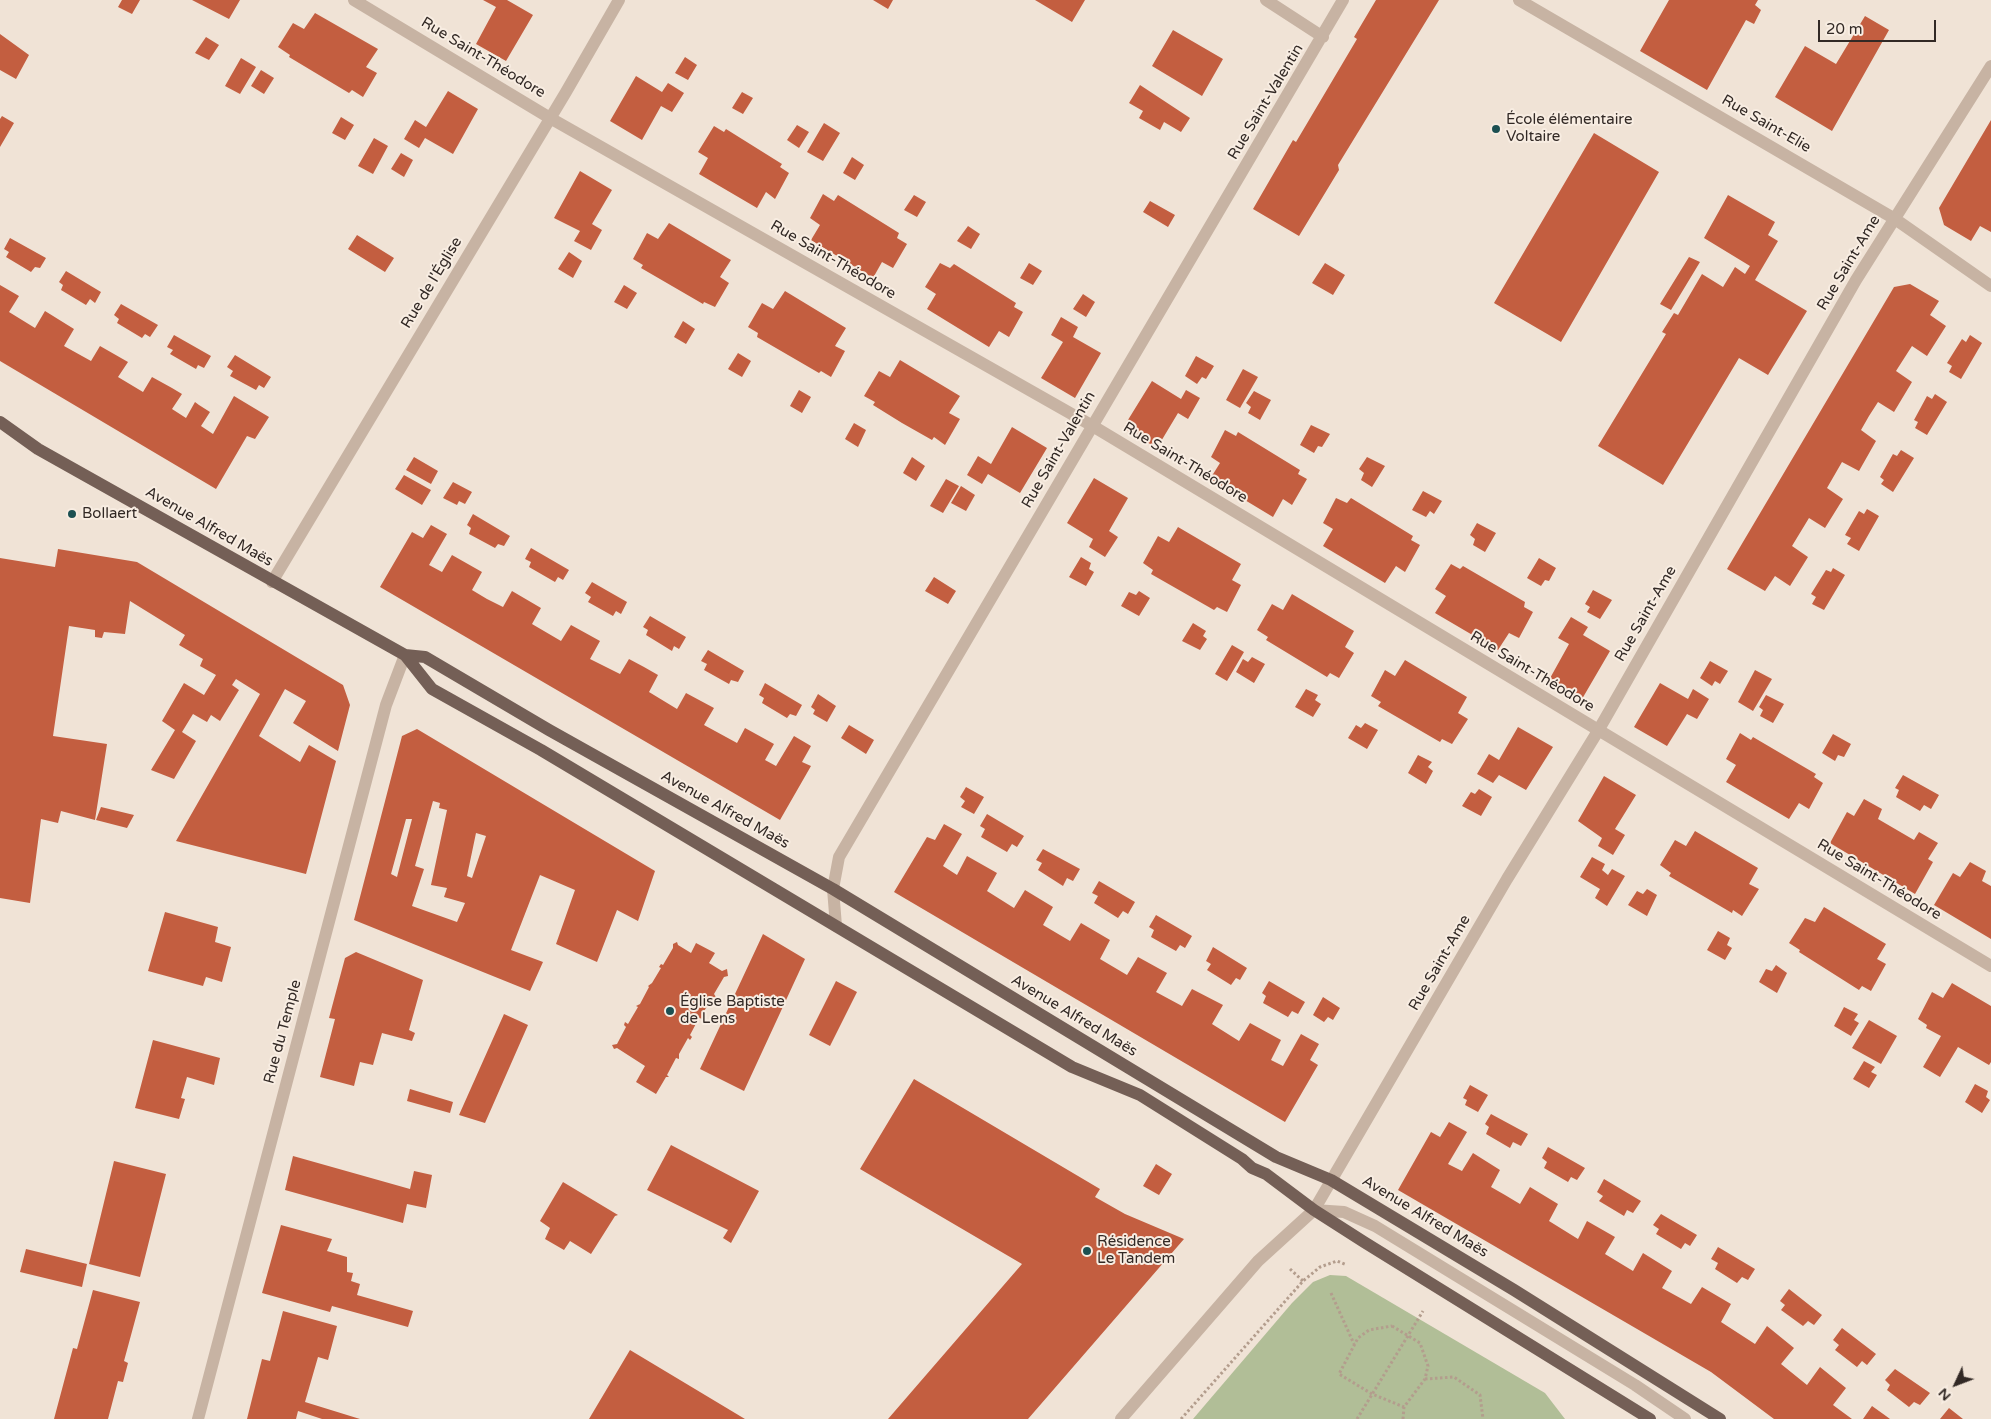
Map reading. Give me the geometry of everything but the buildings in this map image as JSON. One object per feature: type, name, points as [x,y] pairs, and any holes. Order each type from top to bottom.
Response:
[{"type":"main road","name":"Avenue Alfred Maës","points":[[0,422],[38,449],[226,553],[272,582],[405,656],[432,689],[541,750],[1072,1067],[1140,1095],[1242,1159],[1252,1168],[1266,1174],[1314,1210],[1641,1417]]},
{"type":"main road","name":"Avenue Alfred Maës","points":[[405,656],[425,657],[575,745],[833,890],[1276,1157],[1331,1180],[1514,1290],[1720,1419]]},
{"type":"street","name":"Rue Saint-Théodore","points":[[354,0],[550,118],[1091,426],[1991,966]]},
{"type":"street","name":"Rue de l'Église","points":[[272,582],[619,0]]},
{"type":"street","points":[[1266,0],[1323,37]]},
{"type":"street","name":"Rue Saint-Valentin","points":[[836,926],[833,890],[839,857],[1091,426],[1323,37],[1343,0]]},
{"type":"street","name":"Rue Saint-Elie","points":[[1519,0],[1895,218],[1991,286]]},
{"type":"street","name":"Rue Saint-Ame","points":[[1122,1419],[1258,1261],[1314,1210],[1507,879],[1598,731],[1856,280],[1991,66]]},
{"type":"street","name":"Rue du Temple","points":[[198,1419],[386,705],[405,656]]},
{"type":"street","points":[[1314,1210],[1344,1212],[1375,1226],[1635,1385],[1684,1419]]},
{"type":"path","points":[[1181,1419],[1303,1281],[1320,1267],[1337,1262],[1349,1266]]},
{"type":"path","points":[[1356,1419],[1438,1287]]},
{"type":"path","points":[[1331,1293],[1354,1345]]},
{"type":"path","points":[[1403,1419],[1404,1407],[1425,1379],[1428,1366],[1425,1354],[1420,1343],[1408,1335],[1392,1326],[1380,1327],[1358,1338],[1339,1374],[1372,1394],[1404,1407]]},
{"type":"path","points":[[1425,1379],[1454,1378],[1480,1395],[1483,1419]]},
{"type":"green space","points":[[1330,1275],[1346,1276],[1545,1393],[1565,1419],[1193,1419],[1292,1303],[1313,1282]]},
{"type":"place","name":"École élémentaire Voltaire","points":[[1496,129]]},
{"type":"place","name":"Bollaert","points":[[72,514]]},
{"type":"place","name":"Église Baptiste de Lens","points":[[670,1011]]},
{"type":"place","name":"Résidence Le Tandem","points":[[1087,1251]]}]
